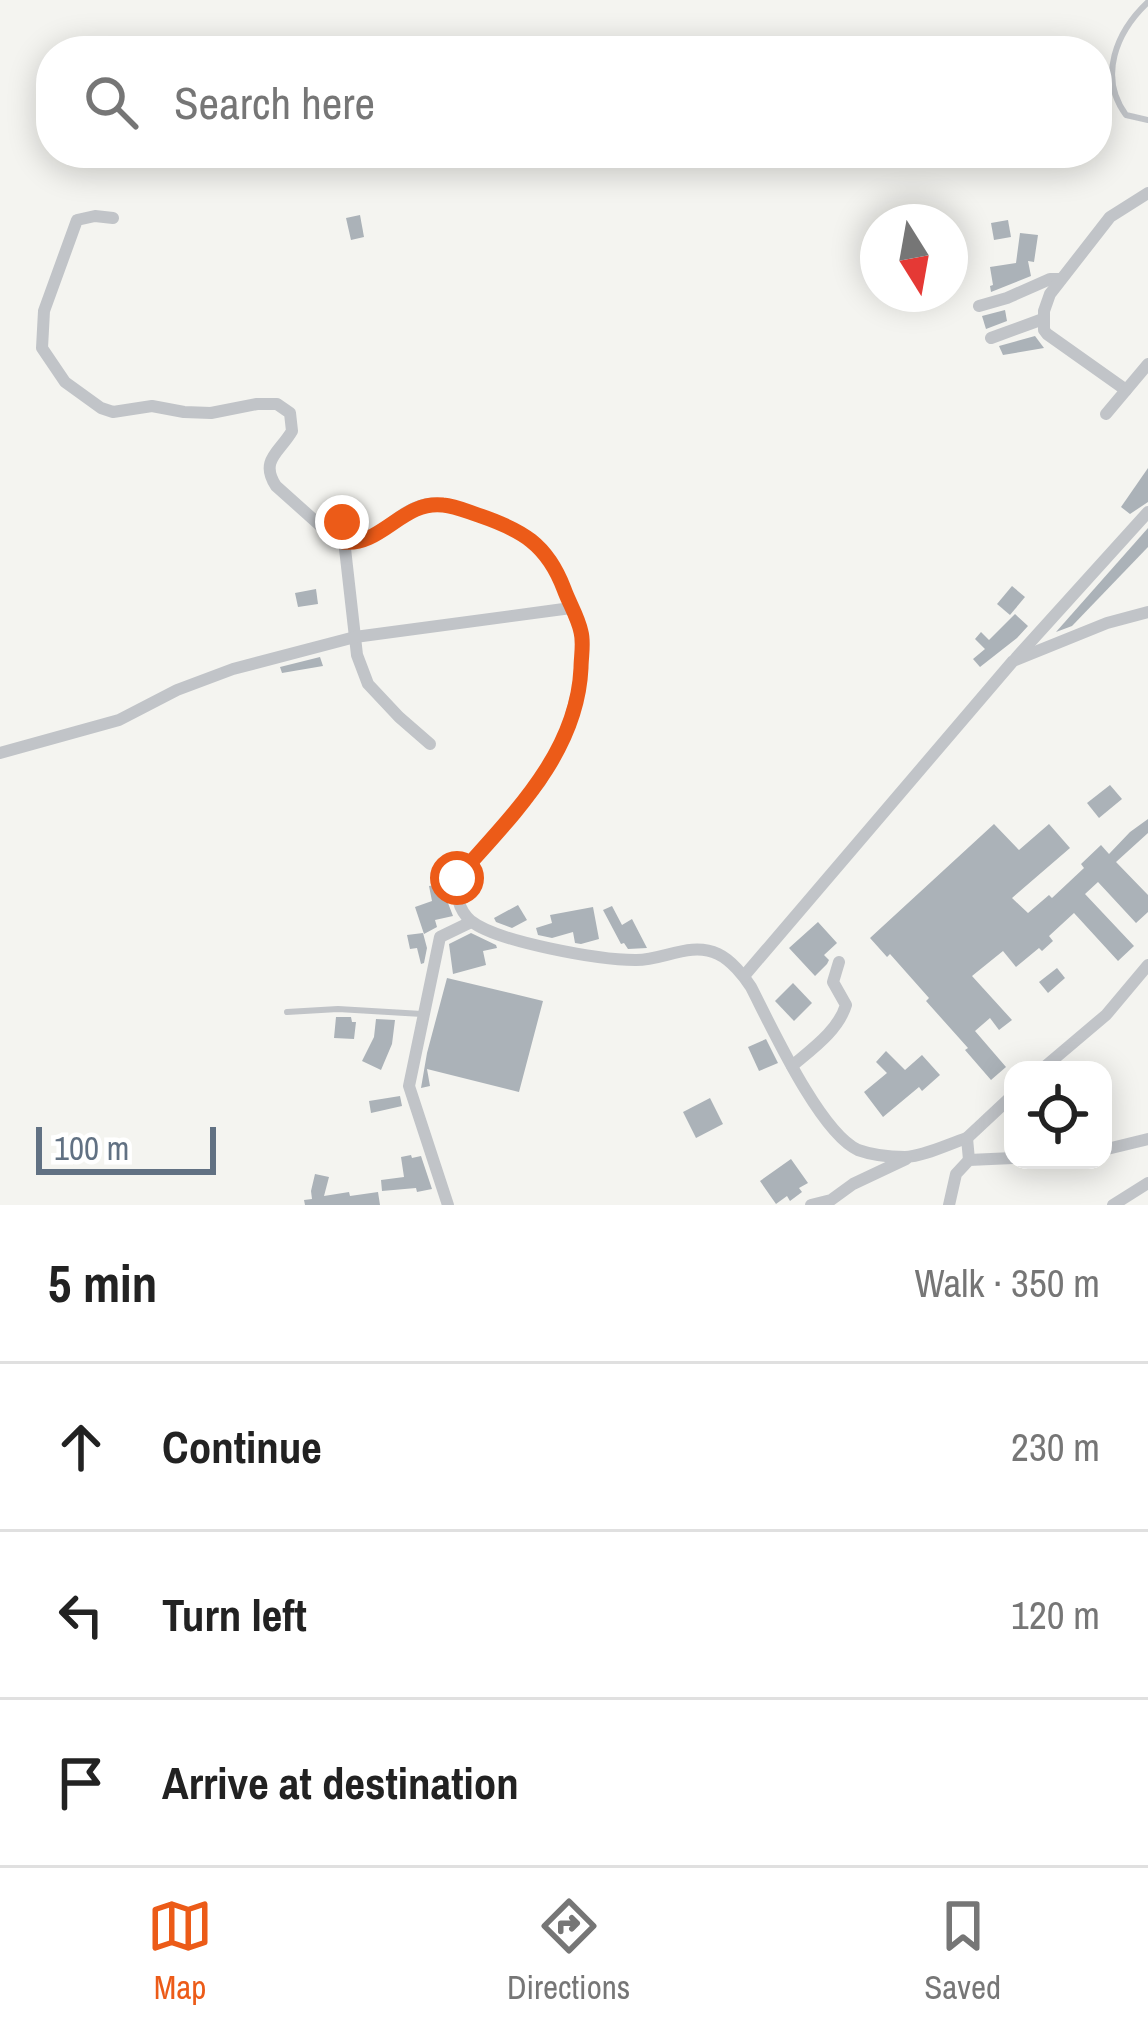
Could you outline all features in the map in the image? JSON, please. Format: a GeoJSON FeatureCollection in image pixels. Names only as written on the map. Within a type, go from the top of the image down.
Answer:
{"type":"FeatureCollection","features":[{"type":"Feature","properties":{"kind":"street"},"geometry":{"type":"LineString","coordinates":[[1126,390],[1052,339],[1044,330],[1043,319],[1046,302],[1110,218],[1148,194]]}},
{"type":"Feature","properties":{"kind":"street"},"geometry":{"type":"LineString","coordinates":[[113,218],[77,220],[44,311],[42,347],[64,382],[113,412],[146,406],[197,413],[268,403],[285,408],[292,430],[270,462],[270,478],[322,530],[343,542],[368,539],[425,505],[449,506],[500,523],[532,540],[553,562],[582,634],[580,682],[567,730],[540,782],[457,878],[455,892],[471,922],[527,944],[607,957],[639,961],[679,950],[720,954],[744,976],[818,1108],[855,1149],[910,1157]]}},
{"type":"Feature","properties":{"kind":"street"},"geometry":{"type":"LineString","coordinates":[[979,306],[1050,279],[1061,280]]}},
{"type":"Feature","properties":{"kind":"street"},"geometry":{"type":"LineString","coordinates":[[991,338],[1043,319]]}},
{"type":"Feature","properties":{"kind":"street"},"geometry":{"type":"LineString","coordinates":[[1106,414],[1148,364]]}},
{"type":"Feature","properties":{"kind":"street"},"geometry":{"type":"LineString","coordinates":[[744,976],[1013,661],[1148,512]]}},
{"type":"Feature","properties":{"kind":"street"},"geometry":{"type":"LineString","coordinates":[[342,522],[357,655],[368,684],[430,745]]}},
{"type":"Feature","properties":{"kind":"street"},"geometry":{"type":"LineString","coordinates":[[0,753],[118,720],[233,668],[355,637],[571,608]]}},
{"type":"Feature","properties":{"kind":"street"},"geometry":{"type":"LineString","coordinates":[[1013,661],[1107,623],[1148,612]]}},
{"type":"Feature","properties":{"kind":"street"},"geometry":{"type":"LineString","coordinates":[[448,1205],[409,1085],[440,937],[471,922]]}},
{"type":"Feature","properties":{"kind":"street"},"geometry":{"type":"LineString","coordinates":[[792,1066],[843,1014],[845,1005],[833,982],[839,962]]}},
{"type":"Feature","properties":{"kind":"street"},"geometry":{"type":"LineString","coordinates":[[1052,1061],[1106,1015],[1148,965]]}},
{"type":"Feature","properties":{"kind":"street"},"geometry":{"type":"LineString","coordinates":[[811,1205],[831,1200],[910,1157],[967,1138],[1004,1103]]}},
{"type":"Feature","properties":{"kind":"street"},"geometry":{"type":"LineString","coordinates":[[967,1138],[969,1160]]}},
{"type":"Feature","properties":{"kind":"street"},"geometry":{"type":"LineString","coordinates":[[1112,1148],[1148,1139]]}},
{"type":"Feature","properties":{"kind":"street"},"geometry":{"type":"LineString","coordinates":[[949,1205],[956,1174],[969,1160],[1004,1158]]}},
{"type":"Feature","properties":{"kind":"street"},"geometry":{"type":"LineString","coordinates":[[1113,1205],[1148,1184]]}},
{"type":"Feature","properties":{"kind":"lane"},"geometry":{"type":"LineString","coordinates":[[1112,60],[1135,14],[1148,2]]}},
{"type":"Feature","properties":{"kind":"lane"},"geometry":{"type":"LineString","coordinates":[[1112,87],[1126,115],[1148,120]]}},
{"type":"Feature","properties":{"kind":"lane"},"geometry":{"type":"LineString","coordinates":[[287,1012],[338,1009],[424,1014]]}},
{"type":"Feature","properties":{"kind":"building"},"geometry":{"type":"Polygon","coordinates":[[[360,215],[364,237],[351,240],[346,218],[360,215]]]}},
{"type":"Feature","properties":{"kind":"building"},"geometry":{"type":"Polygon","coordinates":[[[1008,220],[1011,237],[994,240],[991,223],[1008,220]]]}},
{"type":"Feature","properties":{"kind":"building"},"geometry":{"type":"Polygon","coordinates":[[[1020,233],[1038,235],[1034,262],[1028,261],[1031,276],[991,292],[990,267],[1016,263],[1020,233]]]}},
{"type":"Feature","properties":{"kind":"building"},"geometry":{"type":"Polygon","coordinates":[[[1005,310],[1007,321],[986,329],[982,316],[1005,310]]]}},
{"type":"Feature","properties":{"kind":"building"},"geometry":{"type":"Polygon","coordinates":[[[1035,336],[1044,348],[1003,355],[999,346],[1035,336]]]}},
{"type":"Feature","properties":{"kind":"building"},"geometry":{"type":"Polygon","coordinates":[[[1148,468],[1148,502],[1130,514],[1121,507],[1148,468]]]}},
{"type":"Feature","properties":{"kind":"building"},"geometry":{"type":"Polygon","coordinates":[[[1148,528],[1148,547],[1072,626],[1056,632],[1148,528]]]}},
{"type":"Feature","properties":{"kind":"building"},"geometry":{"type":"Polygon","coordinates":[[[1012,586],[1025,597],[1010,615],[997,604],[1012,586]]]}},
{"type":"Feature","properties":{"kind":"building"},"geometry":{"type":"Polygon","coordinates":[[[316,589],[318,604],[298,607],[295,593],[316,589]]]}},
{"type":"Feature","properties":{"kind":"building"},"geometry":{"type":"Polygon","coordinates":[[[1015,614],[1028,626],[980,667],[973,659],[985,649],[975,639],[981,632],[989,640],[1015,614]]]}},
{"type":"Feature","properties":{"kind":"building"},"geometry":{"type":"Polygon","coordinates":[[[320,657],[323,666],[282,673],[280,667],[320,657]]]}},
{"type":"Feature","properties":{"kind":"building"},"geometry":{"type":"Polygon","coordinates":[[[1110,785],[1122,799],[1099,818],[1087,803],[1110,785]]]}},
{"type":"Feature","properties":{"kind":"building"},"geometry":{"type":"Polygon","coordinates":[[[1148,819],[1148,833],[1116,862],[1148,895],[1148,912],[1136,923],[1098,882],[1085,894],[1134,946],[1118,961],[1074,913],[1049,936],[1053,941],[1042,951],[1039,948],[1016,967],[1003,951],[972,976],[1012,1020],[999,1030],[990,1018],[975,1031],[1004,1065],[991,1080],[926,1001],[929,998],[870,938],[994,824],[1019,850],[1049,824],[1070,848],[1012,898],[1028,913],[1049,895],[1052,898],[1101,845],[1109,854],[1148,819]]]}},
{"type":"Feature","properties":{"kind":"building"},"geometry":{"type":"Polygon","coordinates":[[[446,883],[453,916],[435,920],[437,927],[424,934],[415,907],[432,901],[429,886],[446,883]]]}},
{"type":"Feature","properties":{"kind":"building"},"geometry":{"type":"Polygon","coordinates":[[[518,905],[527,920],[512,928],[496,922],[494,918],[518,905]]]}},
{"type":"Feature","properties":{"kind":"building"},"geometry":{"type":"Polygon","coordinates":[[[612,906],[622,925],[632,919],[647,948],[628,949],[621,944],[603,910],[612,906]]]}},
{"type":"Feature","properties":{"kind":"building"},"geometry":{"type":"Polygon","coordinates":[[[593,907],[599,939],[581,944],[575,943],[573,932],[552,938],[538,935],[536,928],[552,923],[550,915],[593,907]]]}},
{"type":"Feature","properties":{"kind":"building"},"geometry":{"type":"Polygon","coordinates":[[[818,922],[837,943],[824,955],[829,960],[815,976],[789,948],[818,922]]]}},
{"type":"Feature","properties":{"kind":"building"},"geometry":{"type":"Polygon","coordinates":[[[423,933],[427,948],[421,964],[407,935],[423,933]]]}},
{"type":"Feature","properties":{"kind":"building"},"geometry":{"type":"Polygon","coordinates":[[[471,933],[497,948],[483,951],[486,965],[453,974],[449,944],[471,933]]]}},
{"type":"Feature","properties":{"kind":"building"},"geometry":{"type":"Polygon","coordinates":[[[1057,968],[1065,978],[1048,993],[1039,982],[1057,968]]]}},
{"type":"Feature","properties":{"kind":"building"},"geometry":{"type":"Polygon","coordinates":[[[447,978],[543,1001],[519,1092],[427,1069],[430,1086],[421,1088],[447,978]]]}},
{"type":"Feature","properties":{"kind":"building"},"geometry":{"type":"Polygon","coordinates":[[[793,983],[812,1003],[794,1021],[775,1001],[793,983]]]}},
{"type":"Feature","properties":{"kind":"building"},"geometry":{"type":"Polygon","coordinates":[[[336,1017],[351,1017],[356,1022],[354,1039],[334,1038],[336,1017]]]}},
{"type":"Feature","properties":{"kind":"building"},"geometry":{"type":"Polygon","coordinates":[[[376,1019],[395,1020],[381,1070],[362,1061],[374,1037],[376,1019]]]}},
{"type":"Feature","properties":{"kind":"building"},"geometry":{"type":"Polygon","coordinates":[[[766,1039],[778,1063],[759,1071],[748,1047],[766,1039]]]}},
{"type":"Feature","properties":{"kind":"building"},"geometry":{"type":"Polygon","coordinates":[[[886,1051],[905,1070],[922,1055],[940,1075],[883,1117],[864,1092],[887,1073],[876,1062],[886,1051]]]}},
{"type":"Feature","properties":{"kind":"building"},"geometry":{"type":"Polygon","coordinates":[[[400,1096],[402,1106],[371,1113],[369,1101],[400,1096]]]}},
{"type":"Feature","properties":{"kind":"building"},"geometry":{"type":"Polygon","coordinates":[[[710,1098],[723,1124],[696,1138],[683,1112],[710,1098]]]}},
{"type":"Feature","properties":{"kind":"building"},"geometry":{"type":"Polygon","coordinates":[[[421,1156],[432,1189],[382,1191],[381,1180],[404,1177],[401,1157],[421,1156]]]}},
{"type":"Feature","properties":{"kind":"building"},"geometry":{"type":"Polygon","coordinates":[[[791,1159],[808,1183],[790,1201],[787,1196],[776,1204],[760,1181],[791,1159]]]}},
{"type":"Feature","properties":{"kind":"building"},"geometry":{"type":"Polygon","coordinates":[[[315,1174],[329,1177],[324,1196],[378,1192],[380,1205],[305,1205],[304,1200],[312,1199],[315,1174]]]}},
{"type":"Feature","properties":{"kind":"route"},"geometry":{"type":"LineString","coordinates":[[342,522],[343,542],[358,543],[415,508],[434,504],[518,530],[553,562],[582,634],[580,682],[567,730],[540,782],[457,878]]}}]}
